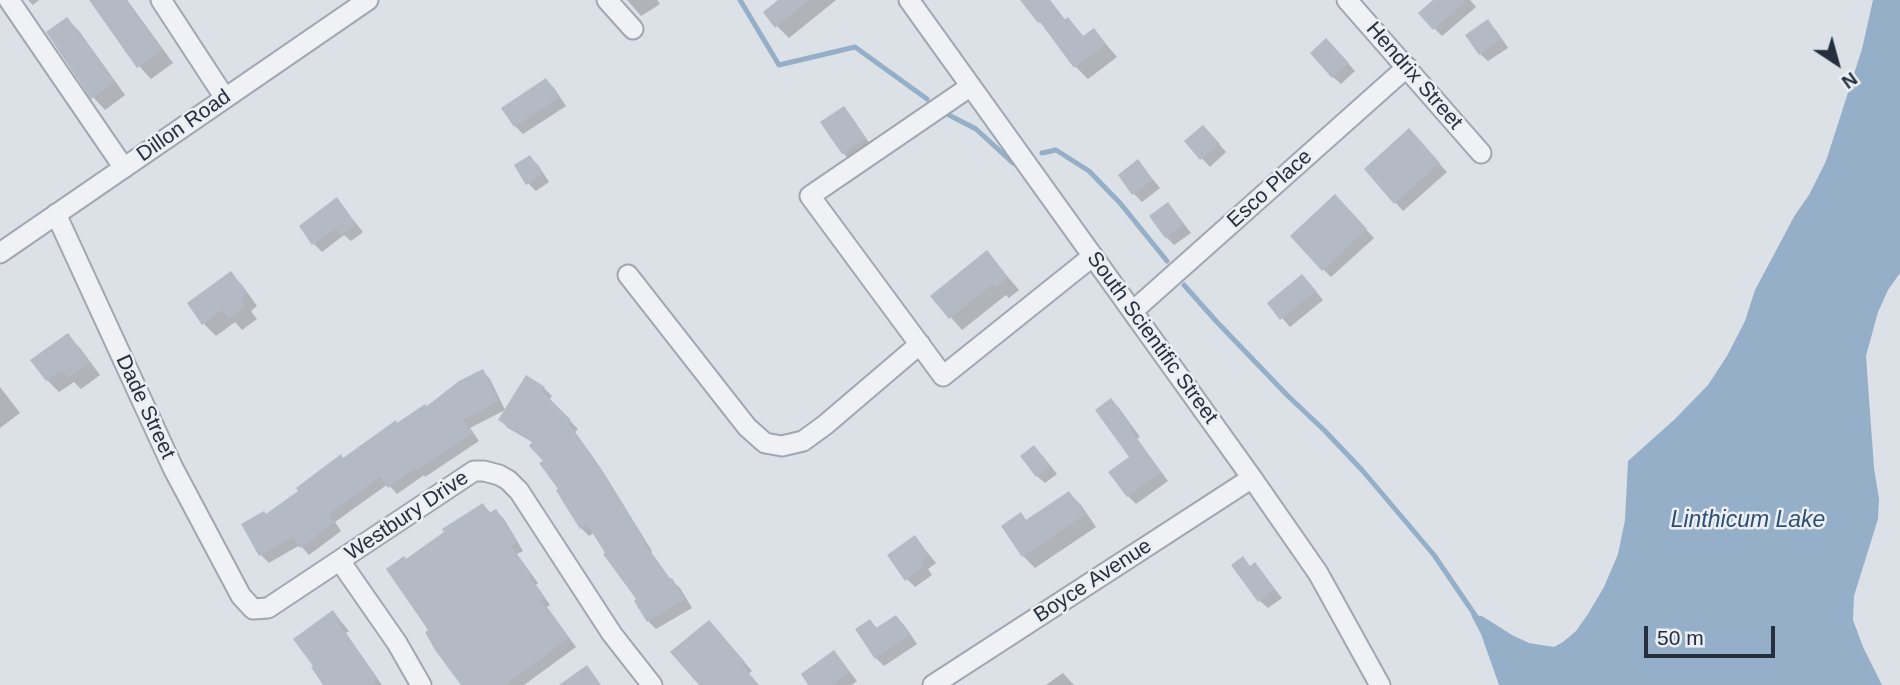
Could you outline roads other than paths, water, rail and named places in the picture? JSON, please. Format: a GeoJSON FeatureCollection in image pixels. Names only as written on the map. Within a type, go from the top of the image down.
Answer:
{"type":"FeatureCollection","features":[{"type":"Feature","properties":{"kind":"street"},"geometry":{"type":"LineString","coordinates":[[9,0],[124,168]]}},
{"type":"Feature","properties":{"kind":"street"},"geometry":{"type":"LineString","coordinates":[[161,0],[225,98]]}},
{"type":"Feature","properties":{"kind":"street"},"geometry":{"type":"LineString","coordinates":[[607,0],[633,29]]}},
{"type":"Feature","properties":{"kind":"street","name":"South Scientific Street"},"geometry":{"type":"LineString","coordinates":[[909,0],[1318,573],[1380,685]]}},
{"type":"Feature","properties":{"kind":"street","name":"Hendrix Street"},"geometry":{"type":"LineString","coordinates":[[1347,0],[1481,153]]}},
{"type":"Feature","properties":{"kind":"street","name":"Dillon Road"},"geometry":{"type":"LineString","coordinates":[[0,253],[361,2]]}},
{"type":"Feature","properties":{"kind":"street","name":"Esco Place"},"geometry":{"type":"LineString","coordinates":[[1133,311],[1407,67]]}},
{"type":"Feature","properties":{"kind":"street"},"geometry":{"type":"LineString","coordinates":[[971,86],[810,195],[943,376],[1093,256]]}},
{"type":"Feature","properties":{"kind":"street","name":"Dade Street"},"geometry":{"type":"LineString","coordinates":[[56,214],[173,468],[241,596]]}},
{"type":"Feature","properties":{"kind":"street"},"geometry":{"type":"LineString","coordinates":[[628,275],[747,427],[765,443],[782,446],[803,441],[920,344]]}},
{"type":"Feature","properties":{"kind":"street","name":"Westbury Drive"},"geometry":{"type":"LineString","coordinates":[[241,596],[253,609],[268,608],[474,471],[484,471],[508,480],[519,491],[612,634],[652,685]]}},
{"type":"Feature","properties":{"kind":"street","name":"Boyce Avenue"},"geometry":{"type":"LineString","coordinates":[[933,685],[1252,478]]}},
{"type":"Feature","properties":{"kind":"street"},"geometry":{"type":"LineString","coordinates":[[341,561],[397,643],[421,685]]}},
{"type":"Feature","properties":{"kind":"water","name":"Linthicum Lake"},"geometry":{"type":"Polygon","coordinates":[[[1873,0],[1900,0],[1900,273],[1878,312],[1866,356],[1874,468],[1879,499],[1878,519],[1854,596],[1853,620],[1882,685],[1499,685],[1481,634],[1471,615],[1482,616],[1529,643],[1554,647],[1576,631],[1588,614],[1604,587],[1618,554],[1625,520],[1628,461],[1708,385],[1727,356],[1745,321],[1755,290],[1826,161],[1862,49],[1873,0]]]}},
{"type":"Feature","properties":{"kind":"waterway"},"geometry":{"type":"LineString","coordinates":[[740,0],[779,65],[855,47],[927,99]]}},
{"type":"Feature","properties":{"kind":"waterway"},"geometry":{"type":"LineString","coordinates":[[945,113],[976,129],[1013,163]]}},
{"type":"Feature","properties":{"kind":"waterway"},"geometry":{"type":"LineString","coordinates":[[1042,153],[1056,150],[1089,171],[1120,203],[1167,261]]}},
{"type":"Feature","properties":{"kind":"waterway"},"geometry":{"type":"LineString","coordinates":[[1184,285],[1362,470],[1434,555],[1477,618]]}}]}
